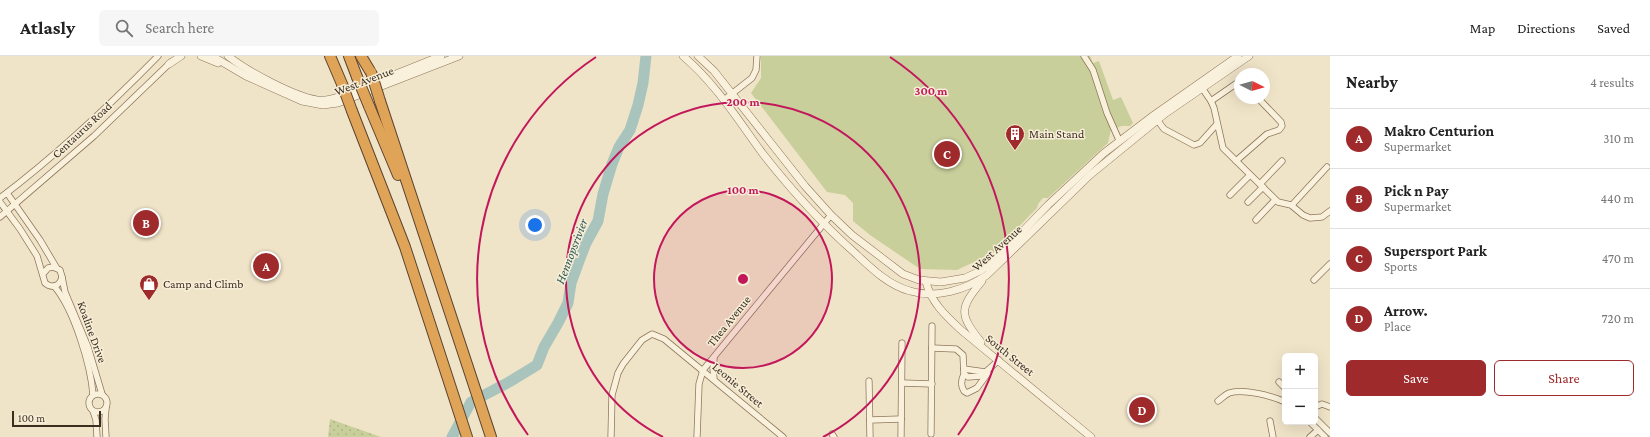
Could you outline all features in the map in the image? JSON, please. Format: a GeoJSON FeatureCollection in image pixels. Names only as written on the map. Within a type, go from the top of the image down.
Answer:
{"type":"FeatureCollection","features":[{"type":"Feature","properties":{"kind":"highway"},"geometry":{"type":"LineString","coordinates":[[330,56],[405,247],[467,437]]}},
{"type":"Feature","properties":{"kind":"highway"},"geometry":{"type":"LineString","coordinates":[[349,56],[425,238]]}},
{"type":"Feature","properties":{"kind":"highway"},"geometry":{"type":"LineString","coordinates":[[361,56],[370,72]]}},
{"type":"Feature","properties":{"kind":"highway"},"geometry":{"type":"LineString","coordinates":[[367,56],[370,72],[492,437]]}},
{"type":"Feature","properties":{"kind":"street","name":"Centaurus Road"},"geometry":{"type":"LineString","coordinates":[[0,198],[62,149],[128,87],[158,56]]}},
{"type":"Feature","properties":{"kind":"street","name":"Centaurus Road"},"geometry":{"type":"LineString","coordinates":[[0,217],[94,136],[176,56]]}},
{"type":"Feature","properties":{"kind":"street"},"geometry":{"type":"LineString","coordinates":[[169,64],[181,56]]}},
{"type":"Feature","properties":{"kind":"street"},"geometry":{"type":"LineString","coordinates":[[201,56],[229,66]]}},
{"type":"Feature","properties":{"kind":"street","name":"West Avenue"},"geometry":{"type":"LineString","coordinates":[[212,56],[246,76],[283,94],[308,103],[323,105],[338,103],[459,56]]}},
{"type":"Feature","properties":{"kind":"street","name":"West Avenue"},"geometry":{"type":"LineString","coordinates":[[228,56],[248,70],[272,82],[304,96],[321,100],[328,100],[341,96],[441,56]]}},
{"type":"Feature","properties":{"kind":"street","name":"West Avenue"},"geometry":{"type":"LineString","coordinates":[[683,56],[704,75],[786,182],[824,225],[888,280],[911,292],[942,293],[960,289],[973,284],[987,275],[1090,175],[1155,118]]}},
{"type":"Feature","properties":{"kind":"street","name":"West Avenue"},"geometry":{"type":"LineString","coordinates":[[698,56],[714,71],[805,186],[831,216],[896,270],[908,277],[926,282],[948,282],[959,280],[974,274],[992,263],[1073,181],[1119,140],[1249,56]]}},
{"type":"Feature","properties":{"kind":"street"},"geometry":{"type":"LineString","coordinates":[[724,100],[752,78],[755,74],[757,56]]}},
{"type":"Feature","properties":{"kind":"street"},"geometry":{"type":"LineString","coordinates":[[1084,56],[1093,70],[1107,112],[1119,140]]}},
{"type":"Feature","properties":{"kind":"street","name":"West Avenue"},"geometry":{"type":"LineString","coordinates":[[1201,86],[1238,56]]}},
{"type":"Feature","properties":{"kind":"street"},"geometry":{"type":"LineString","coordinates":[[1212,101],[1234,85]]}},
{"type":"Feature","properties":{"kind":"street"},"geometry":{"type":"LineString","coordinates":[[1201,86],[1212,101],[1221,144],[1226,152],[1275,200],[1280,204],[1292,205],[1303,215],[1310,218],[1322,217],[1330,211]]}},
{"type":"Feature","properties":{"kind":"street"},"geometry":{"type":"LineString","coordinates":[[1236,161],[1267,134],[1279,130],[1282,126],[1281,122],[1264,104]]}},
{"type":"Feature","properties":{"kind":"street"},"geometry":{"type":"LineString","coordinates":[[1155,118],[1164,129],[1194,145],[1200,143],[1217,124]]}},
{"type":"Feature","properties":{"kind":"street"},"geometry":{"type":"LineString","coordinates":[[1248,202],[1282,161]]}},
{"type":"Feature","properties":{"kind":"street"},"geometry":{"type":"LineString","coordinates":[[1292,205],[1327,167]]}},
{"type":"Feature","properties":{"kind":"street"},"geometry":{"type":"LineString","coordinates":[[1230,195],[1250,175]]}},
{"type":"Feature","properties":{"kind":"street"},"geometry":{"type":"LineString","coordinates":[[0,202],[20,228],[37,256],[45,283],[54,286],[60,283],[62,277],[60,270],[56,267],[40,240],[7,193]]}},
{"type":"Feature","properties":{"kind":"street"},"geometry":{"type":"LineString","coordinates":[[1256,220],[1275,200]]}},
{"type":"Feature","properties":{"kind":"street","name":"Thea Avenue"},"geometry":{"type":"LineString","coordinates":[[697,437],[698,384],[703,370],[831,216]]}},
{"type":"Feature","properties":{"kind":"street"},"geometry":{"type":"LineString","coordinates":[[1314,280],[1330,264]]}},
{"type":"Feature","properties":{"kind":"street"},"geometry":{"type":"LineString","coordinates":[[43,274],[48,268],[56,267]]}},
{"type":"Feature","properties":{"kind":"street"},"geometry":{"type":"LineString","coordinates":[[987,275],[970,295],[967,301],[965,313],[968,325],[990,354]]}},
{"type":"Feature","properties":{"kind":"street","name":"Koaline Drive"},"geometry":{"type":"LineString","coordinates":[[62,277],[65,292],[88,347],[102,394]]}},
{"type":"Feature","properties":{"kind":"street","name":"South Street"},"geometry":{"type":"LineString","coordinates":[[926,282],[929,293],[946,315],[990,354],[1091,437]]}},
{"type":"Feature","properties":{"kind":"street","name":"Koaline Drive"},"geometry":{"type":"LineString","coordinates":[[54,286],[71,316],[92,383],[93,395]]}},
{"type":"Feature","properties":{"kind":"street"},"geometry":{"type":"LineString","coordinates":[[931,434],[932,326]]}},
{"type":"Feature","properties":{"kind":"street","name":"Leonie Street"},"geometry":{"type":"LineString","coordinates":[[611,437],[612,395],[618,373],[623,364],[642,340],[649,335],[660,336],[783,437]]}},
{"type":"Feature","properties":{"kind":"street"},"geometry":{"type":"LineString","coordinates":[[900,437],[902,343]]}},
{"type":"Feature","properties":{"kind":"street"},"geometry":{"type":"LineString","coordinates":[[932,348],[955,348],[963,355],[964,371],[961,380],[964,391],[970,392],[977,388],[987,371],[998,360]]}},
{"type":"Feature","properties":{"kind":"street"},"geometry":{"type":"LineString","coordinates":[[714,379],[713,368],[715,356]]}},
{"type":"Feature","properties":{"kind":"street"},"geometry":{"type":"LineString","coordinates":[[964,371],[987,371]]}},
{"type":"Feature","properties":{"kind":"street"},"geometry":{"type":"LineString","coordinates":[[869,381],[870,437]]}},
{"type":"Feature","properties":{"kind":"street"},"geometry":{"type":"LineString","coordinates":[[1279,382],[1282,385]]}},
{"type":"Feature","properties":{"kind":"street"},"geometry":{"type":"LineString","coordinates":[[902,383],[932,384]]}},
{"type":"Feature","properties":{"kind":"street"},"geometry":{"type":"LineString","coordinates":[[1218,400],[1225,395],[1237,392],[1264,395],[1282,401]]}},
{"type":"Feature","properties":{"kind":"street"},"geometry":{"type":"LineString","coordinates":[[97,437],[96,420],[89,403],[93,395],[102,394],[108,401],[105,419],[106,437]]}},
{"type":"Feature","properties":{"kind":"street"},"geometry":{"type":"LineString","coordinates":[[1318,406],[1322,404],[1330,406]]}},
{"type":"Feature","properties":{"kind":"street"},"geometry":{"type":"LineString","coordinates":[[92,411],[102,412],[106,408]]}},
{"type":"Feature","properties":{"kind":"street"},"geometry":{"type":"LineString","coordinates":[[870,420],[901,419]]}},
{"type":"Feature","properties":{"kind":"street"},"geometry":{"type":"LineString","coordinates":[[1270,421],[1274,437]]}},
{"type":"Feature","properties":{"kind":"street"},"geometry":{"type":"LineString","coordinates":[[1318,421],[1330,433]]}},
{"type":"Feature","properties":{"kind":"street"},"geometry":{"type":"LineString","coordinates":[[1313,425],[1325,437]]}},
{"type":"Feature","properties":{"kind":"street"},"geometry":{"type":"LineString","coordinates":[[1310,437],[1318,430]]}},
{"type":"Feature","properties":{"kind":"green space"},"geometry":{"type":"Polygon","coordinates":[[[761,56],[1090,56],[1093,63],[1099,61],[1113,100],[1121,97],[1133,123],[1130,126],[1122,126],[1111,130],[1108,143],[1048,198],[1043,198],[1038,204],[1037,208],[993,253],[957,270],[920,269],[870,235],[853,221],[853,203],[845,195],[827,192],[751,93],[761,78],[761,56]]]}},
{"type":"Feature","properties":{"kind":"green space"},"geometry":{"type":"Polygon","coordinates":[[[330,419],[381,437],[328,437],[330,419]]]}},
{"type":"Feature","properties":{"kind":"waterway","name":"Hennopsrivier"},"geometry":{"type":"LineString","coordinates":[[452,437],[471,402],[537,365],[544,347],[568,303],[571,283],[579,261],[586,243],[598,221],[603,194],[612,164],[619,147],[630,130],[638,105],[643,83],[646,56]]}},
{"type":"Feature","properties":{"kind":"place","name":"Main Stand"},"geometry":{"type":"Point","coordinates":[1015,151]}},
{"type":"Feature","properties":{"kind":"place","name":"Supersport Park"},"geometry":{"type":"Point","coordinates":[947,154]}},
{"type":"Feature","properties":{"kind":"place","name":"Pick n Pay"},"geometry":{"type":"Point","coordinates":[146,223]}},
{"type":"Feature","properties":{"kind":"place","name":"Makro Centurion"},"geometry":{"type":"Point","coordinates":[266,266]}},
{"type":"Feature","properties":{"kind":"place","name":"Camp and Climb"},"geometry":{"type":"Point","coordinates":[149,301]}},
{"type":"Feature","properties":{"kind":"place","name":"Arrow."},"geometry":{"type":"Point","coordinates":[1142,410]}}]}
